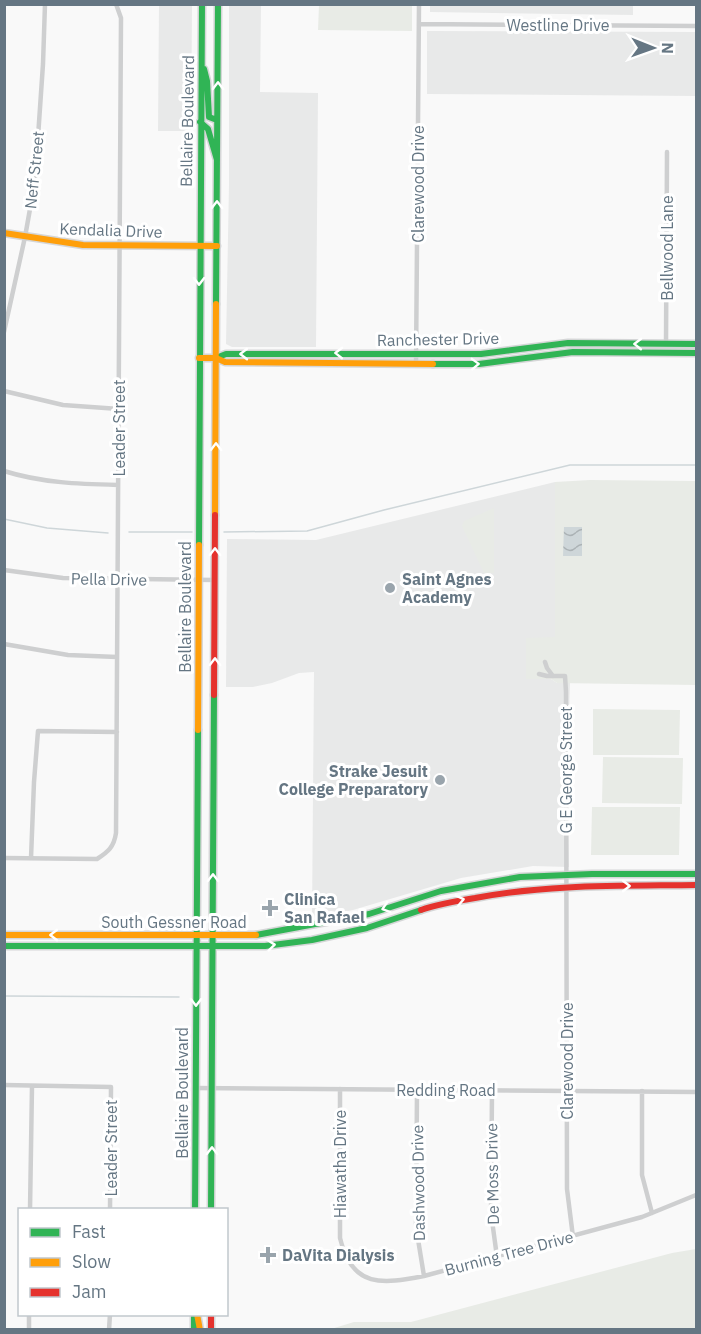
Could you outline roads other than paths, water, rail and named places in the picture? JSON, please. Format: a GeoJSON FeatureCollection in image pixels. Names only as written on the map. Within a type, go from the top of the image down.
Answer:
{"type":"FeatureCollection","features":[{"type":"Feature","properties":{"kind":"main road","name":"Bellaire Boulevard"},"geometry":{"type":"LineString","coordinates":[[195,1208],[202,4]]}},
{"type":"Feature","properties":{"kind":"main road","name":"Bellaire Boulevard"},"geometry":{"type":"LineString","coordinates":[[211,1208],[218,4]]}},
{"type":"Feature","properties":{"kind":"main road"},"geometry":{"type":"LineString","coordinates":[[201,54],[207,81],[209,117],[218,120]]}},
{"type":"Feature","properties":{"kind":"main road"},"geometry":{"type":"LineString","coordinates":[[200,122],[205,123],[210,129],[212,153],[217,160]]}},
{"type":"Feature","properties":{"kind":"main road","name":"Kendalia Drive"},"geometry":{"type":"LineString","coordinates":[[4,233],[70,244],[217,246]]}},
{"type":"Feature","properties":{"kind":"main road"},"geometry":{"type":"LineString","coordinates":[[591,343],[591,352]]}},
{"type":"Feature","properties":{"kind":"main road","name":"Ranchester Drive"},"geometry":{"type":"LineString","coordinates":[[199,358],[216,358],[226,354],[494,354],[552,344],[696,344]]}},
{"type":"Feature","properties":{"kind":"main road"},"geometry":{"type":"LineString","coordinates":[[688,344],[688,353]]}},
{"type":"Feature","properties":{"kind":"main road","name":"Ranchester Drive"},"geometry":{"type":"LineString","coordinates":[[216,358],[225,362],[416,364],[496,363],[547,354],[591,352],[696,353]]}},
{"type":"Feature","properties":{"kind":"main road"},"geometry":{"type":"LineString","coordinates":[[315,353],[315,364]]}},
{"type":"Feature","properties":{"kind":"main road"},"geometry":{"type":"LineString","coordinates":[[272,354],[272,363]]}},
{"type":"Feature","properties":{"kind":"main road"},"geometry":{"type":"LineString","coordinates":[[494,354],[496,363]]}},
{"type":"Feature","properties":{"kind":"main road"},"geometry":{"type":"LineString","coordinates":[[198,680],[214,680]]}},
{"type":"Feature","properties":{"kind":"main road"},"geometry":{"type":"LineString","coordinates":[[198,786],[214,786]]}},
{"type":"Feature","properties":{"kind":"main road"},"geometry":{"type":"LineString","coordinates":[[652,885],[653,873]]}},
{"type":"Feature","properties":{"kind":"main road","name":"South Gessner Road"},"geometry":{"type":"LineString","coordinates":[[4,935],[213,937],[263,935],[369,914],[441,891],[520,877],[567,874],[696,874]]}},
{"type":"Feature","properties":{"kind":"main road","name":"South Gessner Road"},"geometry":{"type":"LineString","coordinates":[[4,946],[265,946],[312,940],[367,928],[435,905],[481,895],[568,886],[696,885]]}},
{"type":"Feature","properties":{"kind":"main road"},"geometry":{"type":"LineString","coordinates":[[310,927],[312,940]]}},
{"type":"Feature","properties":{"kind":"main road"},"geometry":{"type":"LineString","coordinates":[[84,935],[85,947]]}},
{"type":"Feature","properties":{"kind":"street","name":"Neff Street"},"geometry":{"type":"LineString","coordinates":[[4,332],[35,181],[45,4]]}},
{"type":"Feature","properties":{"kind":"street","name":"Leader Street"},"geometry":{"type":"LineString","coordinates":[[32,858],[97,859],[109,851],[114,844],[116,832],[121,18],[116,4]]}},
{"type":"Feature","properties":{"kind":"street","name":"Clarewood Drive"},"geometry":{"type":"LineString","coordinates":[[416,364],[419,4]]}},
{"type":"Feature","properties":{"kind":"street","name":"Westline Drive"},"geometry":{"type":"LineString","coordinates":[[419,24],[696,26]]}},
{"type":"Feature","properties":{"kind":"street","name":"Bellwood Lane"},"geometry":{"type":"LineString","coordinates":[[666,344],[667,152]]}},
{"type":"Feature","properties":{"kind":"street"},"geometry":{"type":"LineString","coordinates":[[4,391],[63,405],[119,409]]}},
{"type":"Feature","properties":{"kind":"street"},"geometry":{"type":"LineString","coordinates":[[4,471],[24,477],[67,483],[118,485]]}},
{"type":"Feature","properties":{"kind":"street","name":"Pella Drive"},"geometry":{"type":"LineString","coordinates":[[4,570],[63,578],[215,580]]}},
{"type":"Feature","properties":{"kind":"street"},"geometry":{"type":"LineString","coordinates":[[4,644],[68,655],[117,657]]}},
{"type":"Feature","properties":{"kind":"street","name":"G E George Street"},"geometry":{"type":"LineString","coordinates":[[545,662],[554,676],[565,676],[567,874]]}},
{"type":"Feature","properties":{"kind":"street"},"geometry":{"type":"LineString","coordinates":[[539,674],[554,676]]}},
{"type":"Feature","properties":{"kind":"street"},"geometry":{"type":"LineString","coordinates":[[4,858],[32,858],[38,731],[117,732]]}},
{"type":"Feature","properties":{"kind":"street","name":"Clarewood Drive"},"geometry":{"type":"LineString","coordinates":[[567,874],[567,1189],[573,1237]]}},
{"type":"Feature","properties":{"kind":"street"},"geometry":{"type":"LineString","coordinates":[[4,1085],[32,1086],[30,1208]]}},
{"type":"Feature","properties":{"kind":"street","name":"Leader Street"},"geometry":{"type":"LineString","coordinates":[[32,1086],[111,1087],[110,1208]]}},
{"type":"Feature","properties":{"kind":"street","name":"Redding Road"},"geometry":{"type":"LineString","coordinates":[[195,1088],[696,1092]]}},
{"type":"Feature","properties":{"kind":"street","name":"Hiawatha Drive"},"geometry":{"type":"LineString","coordinates":[[340,1089],[340,1238]]}},
{"type":"Feature","properties":{"kind":"street","name":"Dashwood Drive"},"geometry":{"type":"LineString","coordinates":[[417,1090],[416,1227],[424,1276]]}},
{"type":"Feature","properties":{"kind":"street","name":"De Moss Drive"},"geometry":{"type":"LineString","coordinates":[[492,1090],[491,1213],[497,1257]]}},
{"type":"Feature","properties":{"kind":"street"},"geometry":{"type":"LineString","coordinates":[[642,1092],[642,1175],[652,1213]]}},
{"type":"Feature","properties":{"kind":"street","name":"Burning Tree Drive"},"geometry":{"type":"LineString","coordinates":[[340,1238],[346,1256],[360,1274],[369,1279],[391,1282],[424,1276],[573,1237],[652,1213],[696,1195]]}},
{"type":"Feature","properties":{"kind":"water"},"geometry":{"type":"Polygon","coordinates":[[[564,527],[582,527],[582,556],[563,556],[564,527]]]}},
{"type":"Feature","properties":{"kind":"waterway"},"geometry":{"type":"LineString","coordinates":[[224,532],[307,531],[570,465],[696,465]]}},
{"type":"Feature","properties":{"kind":"waterway"},"geometry":{"type":"LineString","coordinates":[[4,519],[47,528],[108,533]]}},
{"type":"Feature","properties":{"kind":"waterway"},"geometry":{"type":"LineString","coordinates":[[129,532],[192,532]]}},
{"type":"Feature","properties":{"kind":"waterway"},"geometry":{"type":"LineString","coordinates":[[4,996],[179,997]]}},
{"type":"Feature","properties":{"kind":"place","name":"Saint Agnes Academy"},"geometry":{"type":"Point","coordinates":[390,588]}},
{"type":"Feature","properties":{"kind":"place","name":"Strake Jesuit College Preparatory"},"geometry":{"type":"Point","coordinates":[440,780]}},
{"type":"Feature","properties":{"kind":"place","name":"Clinica San Rafael"},"geometry":{"type":"Point","coordinates":[270,908]}},
{"type":"Feature","properties":{"kind":"place","name":"DaVita Dialysis"},"geometry":{"type":"Point","coordinates":[268,1255]}}]}
